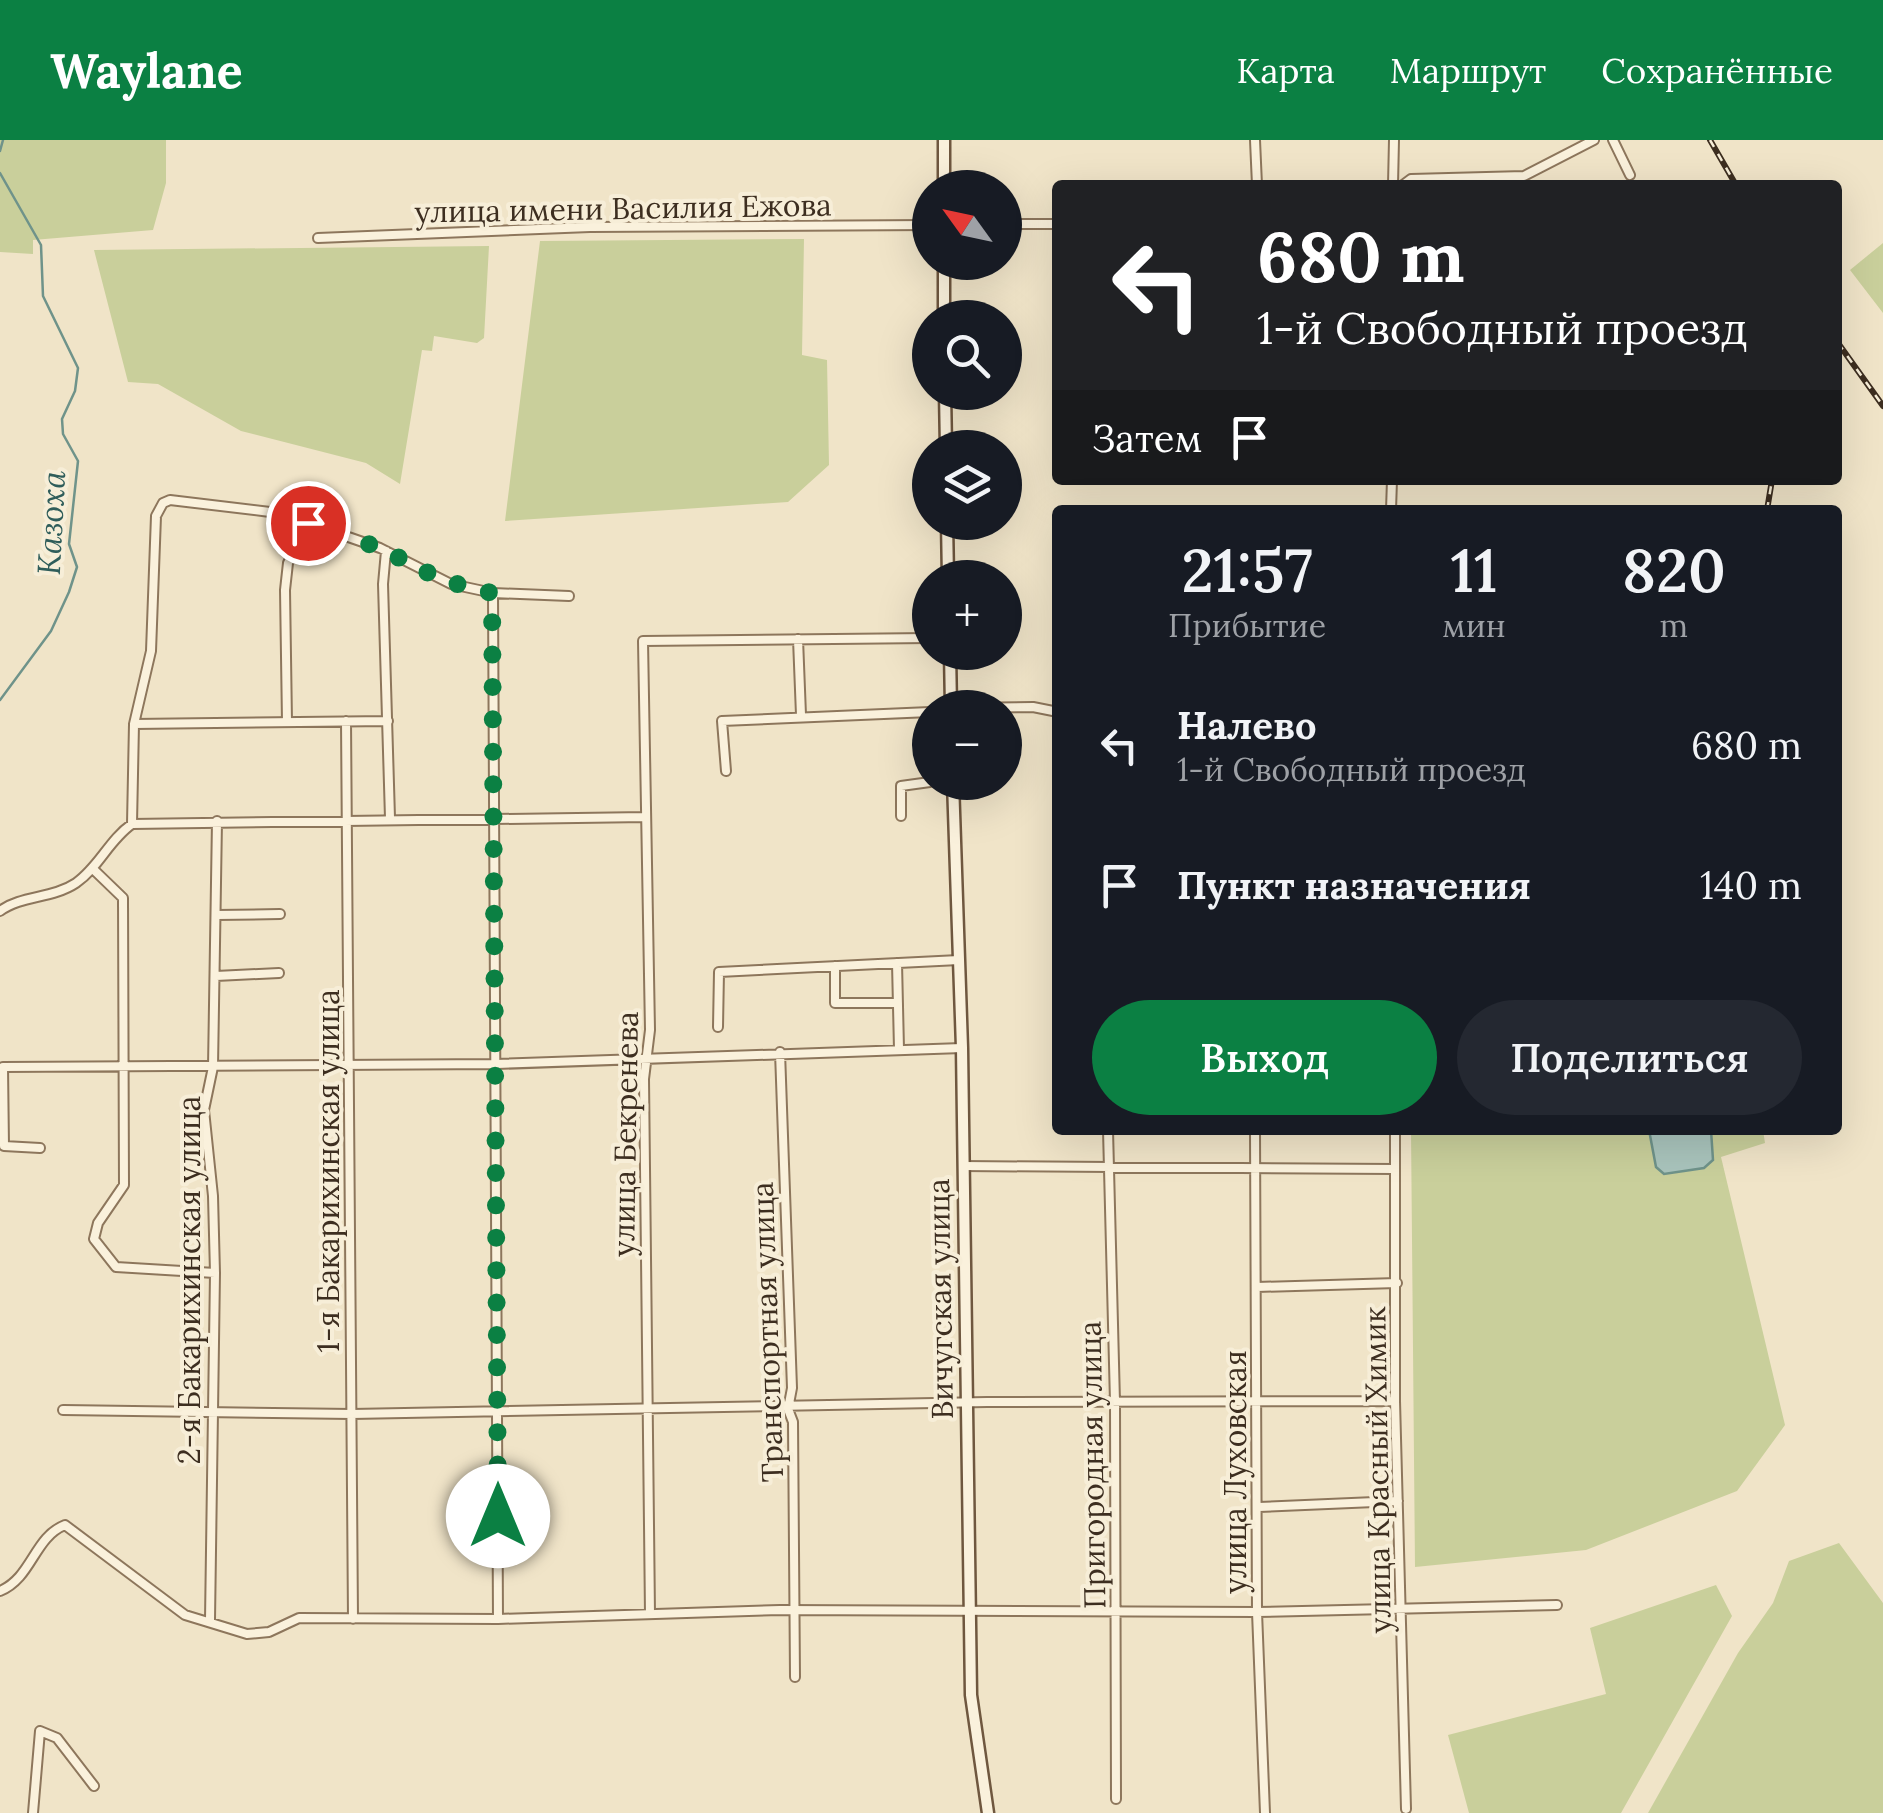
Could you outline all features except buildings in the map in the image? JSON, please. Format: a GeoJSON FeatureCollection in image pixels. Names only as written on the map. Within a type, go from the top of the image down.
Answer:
{"type":"FeatureCollection","features":[{"type":"Feature","properties":{"kind":"main road"},"geometry":{"type":"LineString","coordinates":[[944,140],[944,170]]}},
{"type":"Feature","properties":{"kind":"main road","name":"Вичугская улица"},"geometry":{"type":"LineString","coordinates":[[951,800],[962,1048],[974,1735],[988,1813]]}},
{"type":"Feature","properties":{"kind":"street"},"geometry":{"type":"LineString","coordinates":[[1254,140],[1256,180]]}},
{"type":"Feature","properties":{"kind":"street"},"geometry":{"type":"LineString","coordinates":[[1393,180],[1394,140]]}},
{"type":"Feature","properties":{"kind":"street"},"geometry":{"type":"LineString","coordinates":[[1410,180],[1532,174],[1594,140]]}},
{"type":"Feature","properties":{"kind":"street"},"geometry":{"type":"LineString","coordinates":[[1613,140],[1630,175]]}},
{"type":"Feature","properties":{"kind":"street"},"geometry":{"type":"LineString","coordinates":[[1022,224],[1052,224]]}},
{"type":"Feature","properties":{"kind":"street","name":"улица имени Василия Ежова"},"geometry":{"type":"LineString","coordinates":[[318,238],[590,227],[912,225]]}},
{"type":"Feature","properties":{"kind":"street"},"geometry":{"type":"LineString","coordinates":[[0,911],[10,903],[55,894],[93,869],[132,824],[134,724],[151,651],[156,516],[163,503],[170,500],[270,512],[386,551],[442,580],[492,593],[569,596]]}},
{"type":"Feature","properties":{"kind":"street"},"geometry":{"type":"LineString","coordinates":[[287,722],[285,590],[288,563],[308,523]]}},
{"type":"Feature","properties":{"kind":"street"},"geometry":{"type":"LineString","coordinates":[[386,551],[383,584],[390,818]]}},
{"type":"Feature","properties":{"kind":"street"},"geometry":{"type":"LineString","coordinates":[[492,593],[498,1619]]}},
{"type":"Feature","properties":{"kind":"street"},"geometry":{"type":"LineString","coordinates":[[801,715],[798,640],[912,638]]}},
{"type":"Feature","properties":{"kind":"street","name":"улица Бекренева"},"geometry":{"type":"LineString","coordinates":[[650,1614],[646,1058],[650,1030],[643,641],[798,640]]}},
{"type":"Feature","properties":{"kind":"street"},"geometry":{"type":"LineString","coordinates":[[1022,708],[1052,711]]}},
{"type":"Feature","properties":{"kind":"street"},"geometry":{"type":"LineString","coordinates":[[726,771],[722,721],[912,712]]}},
{"type":"Feature","properties":{"kind":"street","name":"1-я Бакарихинская улица"},"geometry":{"type":"LineString","coordinates":[[346,721],[354,1620]]}},
{"type":"Feature","properties":{"kind":"street"},"geometry":{"type":"LineString","coordinates":[[134,724],[388,721]]}},
{"type":"Feature","properties":{"kind":"street"},"geometry":{"type":"LineString","coordinates":[[901,816],[901,786],[912,784]]}},
{"type":"Feature","properties":{"kind":"street"},"geometry":{"type":"LineString","coordinates":[[132,824],[646,818]]}},
{"type":"Feature","properties":{"kind":"street","name":"2-я Бакарихинская улица"},"geometry":{"type":"LineString","coordinates":[[210,1620],[215,1273],[214,1196],[204,1110],[213,1067],[217,821]]}},
{"type":"Feature","properties":{"kind":"street"},"geometry":{"type":"LineString","coordinates":[[93,869],[123,898],[124,1185],[94,1230],[97,1246],[116,1267],[215,1273]]}},
{"type":"Feature","properties":{"kind":"street"},"geometry":{"type":"LineString","coordinates":[[216,915],[280,914]]}},
{"type":"Feature","properties":{"kind":"street"},"geometry":{"type":"LineString","coordinates":[[718,1027],[719,972],[959,960]]}},
{"type":"Feature","properties":{"kind":"street"},"geometry":{"type":"LineString","coordinates":[[898,963],[899,1050]]}},
{"type":"Feature","properties":{"kind":"street"},"geometry":{"type":"LineString","coordinates":[[835,966],[835,1002],[898,1003]]}},
{"type":"Feature","properties":{"kind":"street"},"geometry":{"type":"LineString","coordinates":[[216,976],[279,973]]}},
{"type":"Feature","properties":{"kind":"street"},"geometry":{"type":"LineString","coordinates":[[40,1148],[4,1146],[2,1066],[351,1067],[962,1048]]}},
{"type":"Feature","properties":{"kind":"street","name":"Транспортная улица"},"geometry":{"type":"LineString","coordinates":[[780,1052],[792,1388],[788,1408],[793,1422],[795,1677]]}},
{"type":"Feature","properties":{"kind":"street","name":"Пригородная улица"},"geometry":{"type":"LineString","coordinates":[[1108,1135],[1115,1402],[1116,1800]]}},
{"type":"Feature","properties":{"kind":"street","name":"улица Луховская"},"geometry":{"type":"LineString","coordinates":[[1255,1135],[1257,1612],[1265,1813]]}},
{"type":"Feature","properties":{"kind":"street","name":"улица Красный Химик"},"geometry":{"type":"LineString","coordinates":[[1395,1135],[1395,1402],[1406,1809]]}},
{"type":"Feature","properties":{"kind":"street"},"geometry":{"type":"LineString","coordinates":[[963,1166],[1396,1169]]}},
{"type":"Feature","properties":{"kind":"street"},"geometry":{"type":"LineString","coordinates":[[1257,1287],[1397,1283]]}},
{"type":"Feature","properties":{"kind":"street"},"geometry":{"type":"LineString","coordinates":[[63,1410],[352,1414],[1258,1399],[1395,1402]]}},
{"type":"Feature","properties":{"kind":"street"},"geometry":{"type":"LineString","coordinates":[[1259,1507],[1398,1501]]}},
{"type":"Feature","properties":{"kind":"street"},"geometry":{"type":"LineString","coordinates":[[0,1591],[19,1581],[50,1534],[65,1525],[185,1616],[210,1620],[247,1634],[259,1634],[299,1618],[498,1619],[667,1611],[970,1612],[1116,1608],[1257,1612],[1557,1605]]}},
{"type":"Feature","properties":{"kind":"street"},"geometry":{"type":"LineString","coordinates":[[33,1813],[40,1730],[56,1738],[94,1786]]}},
{"type":"Feature","properties":{"kind":"green space"},"geometry":{"type":"Polygon","coordinates":[[[0,140],[166,140],[166,183],[153,230],[33,240],[33,254],[0,252],[0,140]]]}},
{"type":"Feature","properties":{"kind":"green space"},"geometry":{"type":"Polygon","coordinates":[[[804,239],[802,355],[827,360],[829,465],[788,502],[505,521],[540,241],[804,239]]]}},
{"type":"Feature","properties":{"kind":"green space"},"geometry":{"type":"Polygon","coordinates":[[[1883,243],[1883,313],[1850,270],[1883,243]]]}},
{"type":"Feature","properties":{"kind":"green space"},"geometry":{"type":"Polygon","coordinates":[[[489,246],[484,338],[477,343],[434,336],[432,351],[422,350],[400,484],[366,463],[241,431],[158,384],[128,382],[94,250],[489,246]]]}},
{"type":"Feature","properties":{"kind":"green space"},"geometry":{"type":"Polygon","coordinates":[[[1411,1135],[1764,1135],[1765,1143],[1721,1157],[1785,1425],[1737,1491],[1586,1550],[1415,1567],[1411,1135]]]}},
{"type":"Feature","properties":{"kind":"green space"},"geometry":{"type":"Polygon","coordinates":[[[1839,1543],[1883,1603],[1883,1813],[1648,1813],[1738,1653],[1773,1603],[1789,1561],[1839,1543]]]}},
{"type":"Feature","properties":{"kind":"green space"},"geometry":{"type":"Polygon","coordinates":[[[1716,1585],[1732,1616],[1621,1813],[1469,1813],[1448,1735],[1606,1694],[1590,1628],[1716,1585]]]}},
{"type":"Feature","properties":{"kind":"water"},"geometry":{"type":"Polygon","coordinates":[[[1650,1135],[1711,1135],[1713,1160],[1704,1168],[1664,1174],[1656,1167],[1650,1135]]]}},
{"type":"Feature","properties":{"kind":"waterway","name":"Казоха"},"geometry":{"type":"LineString","coordinates":[[0,151],[3,140]]}},
{"type":"Feature","properties":{"kind":"waterway","name":"Казоха"},"geometry":{"type":"LineString","coordinates":[[0,173],[41,245],[43,296],[78,368],[75,391],[62,419],[63,434],[78,461],[69,544],[77,567],[51,631],[0,700]]}},
{"type":"Feature","properties":{"kind":"railway"},"geometry":{"type":"LineString","coordinates":[[1710,140],[1733,180]]}},
{"type":"Feature","properties":{"kind":"railway"},"geometry":{"type":"LineString","coordinates":[[1842,349],[1883,406]]}},
{"type":"Feature","properties":{"kind":"railway"},"geometry":{"type":"LineString","coordinates":[[1768,505],[1771,485]]}},
{"type":"Feature","properties":{"kind":"route"},"geometry":{"type":"LineString","coordinates":[[308,523],[380,548],[451,584],[492,593],[498,1516]]}}]}
